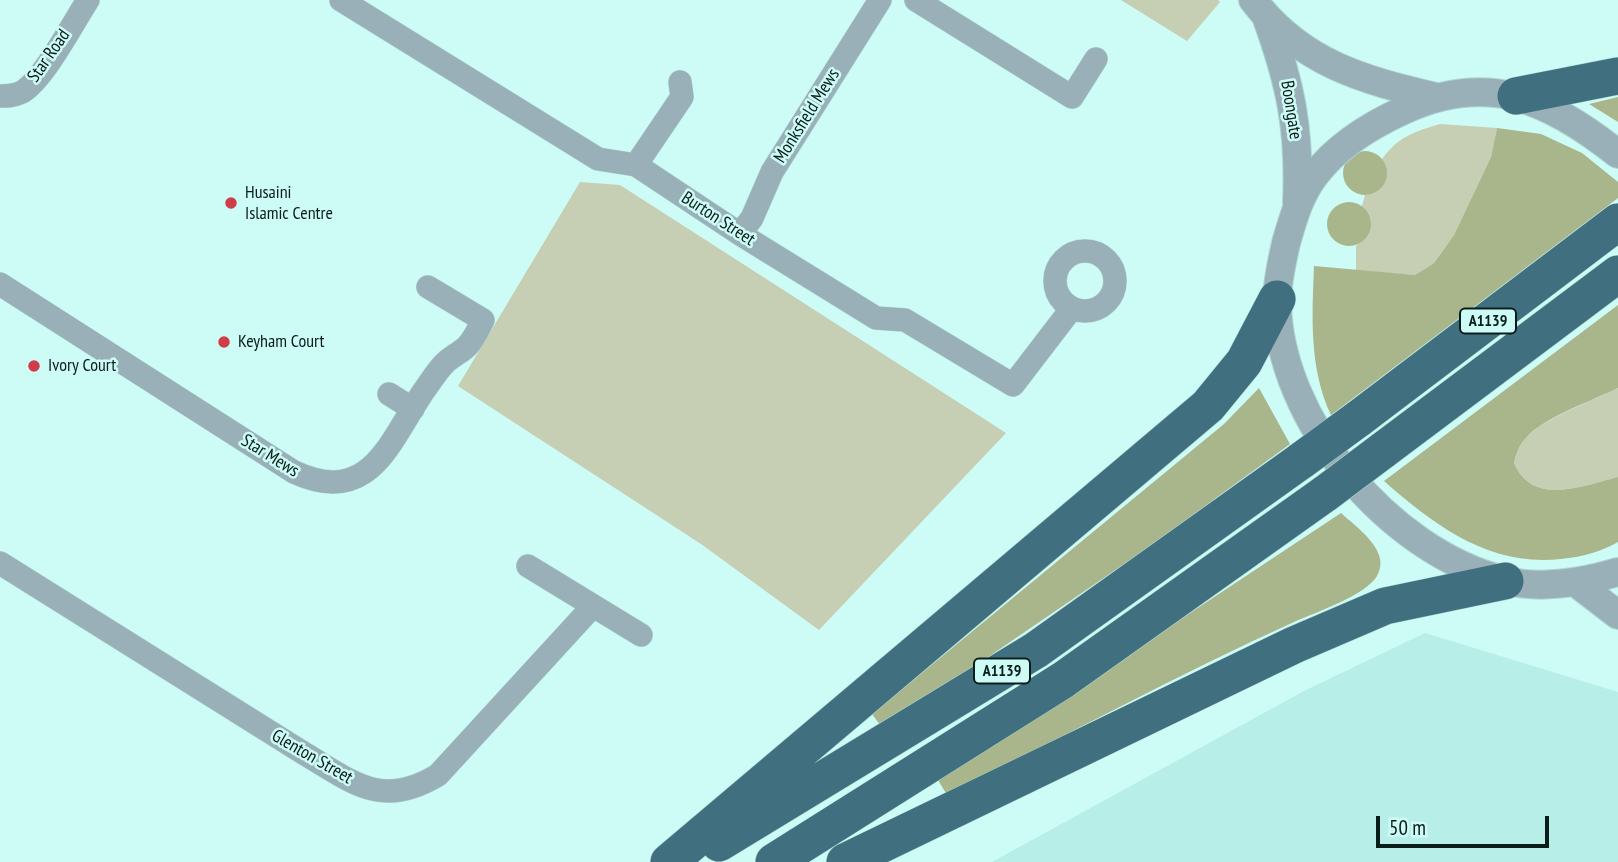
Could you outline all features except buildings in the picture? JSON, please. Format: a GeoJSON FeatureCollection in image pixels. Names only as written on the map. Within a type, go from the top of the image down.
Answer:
{"type":"FeatureCollection","features":[{"type":"Feature","properties":{"kind":"highway"},"geometry":{"type":"LineString","coordinates":[[1517,96],[1618,76]]}},
{"type":"Feature","properties":{"kind":"highway","name":"A1139"},"geometry":{"type":"LineString","coordinates":[[688,862],[1036,650],[1358,419],[1618,222]]}},
{"type":"Feature","properties":{"kind":"highway","name":"A1139"},"geometry":{"type":"LineString","coordinates":[[774,862],[1063,680],[1326,493],[1618,274]]}},
{"type":"Feature","properties":{"kind":"highway"},"geometry":{"type":"LineString","coordinates":[[669,862],[1208,406],[1244,362],[1277,299]]}},
{"type":"Feature","properties":{"kind":"highway"},"geometry":{"type":"LineString","coordinates":[[845,862],[1368,612],[1505,580]]}},
{"type":"Feature","properties":{"kind":"street","name":"Star Road"},"geometry":{"type":"LineString","coordinates":[[0,96],[12,96],[24,91],[36,80],[88,0]]}},
{"type":"Feature","properties":{"kind":"street","name":"Burton Street"},"geometry":{"type":"LineString","coordinates":[[341,0],[598,159],[636,165],[740,234],[876,318],[905,320],[1013,385],[1072,308]]}},
{"type":"Feature","properties":{"kind":"street","name":"Monksfield Mews"},"geometry":{"type":"LineString","coordinates":[[740,234],[752,218],[772,172],[880,0]]}},
{"type":"Feature","properties":{"kind":"street"},"geometry":{"type":"LineString","coordinates":[[916,0],[1072,97],[1096,59]]}},
{"type":"Feature","properties":{"kind":"street","name":"Boongate"},"geometry":{"type":"LineString","coordinates":[[1260,9],[1300,46],[1336,67],[1375,83],[1436,97]]}},
{"type":"Feature","properties":{"kind":"street","name":"Boongate"},"geometry":{"type":"LineString","coordinates":[[1260,9],[1284,67],[1295,117],[1297,205]]}},
{"type":"Feature","properties":{"kind":"street"},"geometry":{"type":"LineString","coordinates":[[636,165],[682,97],[680,82]]}},
{"type":"Feature","properties":{"kind":"street"},"geometry":{"type":"LineString","coordinates":[[1618,153],[1582,125],[1517,96],[1479,92],[1436,97],[1377,122],[1343,148],[1315,175],[1297,205],[1284,252],[1277,299],[1284,352],[1310,418],[1335,458],[1368,497],[1423,545],[1455,563],[1505,580],[1532,584],[1559,585],[1618,572]]}},
{"type":"Feature","properties":{"kind":"street","name":"Star Mews"},"geometry":{"type":"LineString","coordinates":[[0,284],[294,472],[311,480],[333,483],[352,478],[384,456],[445,363],[468,345],[483,320],[428,287]]}},
{"type":"Feature","properties":{"kind":"street"},"geometry":{"type":"LineString","coordinates":[[389,394],[413,409]]}},
{"type":"Feature","properties":{"kind":"street","name":"Glenton Street"},"geometry":{"type":"LineString","coordinates":[[0,563],[305,754],[351,781],[381,792],[417,788],[438,775],[593,606]]}},
{"type":"Feature","properties":{"kind":"street"},"geometry":{"type":"LineString","coordinates":[[528,566],[640,635]]}},
{"type":"Feature","properties":{"kind":"street"},"geometry":{"type":"LineString","coordinates":[[1575,582],[1618,615]]}},
{"type":"Feature","properties":{"kind":"shaded area"},"geometry":{"type":"Polygon","coordinates":[[[1425,633],[1618,692],[1618,862],[992,862],[1304,691],[1425,633]]]}},
{"type":"Feature","properties":{"kind":"green space"},"geometry":{"type":"Polygon","coordinates":[[[1121,0],[1218,0],[1220,2],[1187,41],[1121,0]]]}},
{"type":"Feature","properties":{"kind":"green space"},"geometry":{"type":"Polygon","coordinates":[[[1618,97],[1618,122],[1589,104],[1618,97]]]}},
{"type":"Feature","properties":{"kind":"green space"},"geometry":{"type":"Polygon","coordinates":[[[1440,124],[1497,128],[1491,157],[1454,235],[1434,263],[1415,275],[1356,271],[1356,246],[1368,235],[1371,219],[1362,206],[1365,195],[1381,188],[1386,166],[1382,159],[1408,136],[1440,124]]]}},
{"type":"Feature","properties":{"kind":"green space"},"geometry":{"type":"Polygon","coordinates":[[[1497,128],[1541,134],[1582,153],[1618,182],[1618,198],[1331,415],[1315,361],[1314,266],[1415,275],[1434,263],[1454,235],[1491,157],[1497,128]]]}},
{"type":"Feature","properties":{"kind":"green space"},"geometry":{"type":"Polygon","coordinates":[[[1365,151],[1381,157],[1387,173],[1381,189],[1365,195],[1349,189],[1343,173],[1349,157],[1365,151]]]}},
{"type":"Feature","properties":{"kind":"green space"},"geometry":{"type":"Polygon","coordinates":[[[580,182],[620,185],[1006,433],[819,630],[701,544],[458,386],[580,182]]]}},
{"type":"Feature","properties":{"kind":"green space"},"geometry":{"type":"Polygon","coordinates":[[[1349,202],[1358,203],[1365,208],[1370,215],[1370,233],[1365,240],[1358,245],[1349,246],[1340,245],[1333,240],[1328,233],[1327,224],[1328,215],[1333,208],[1340,203],[1349,202]]]}},
{"type":"Feature","properties":{"kind":"green space"},"geometry":{"type":"Polygon","coordinates":[[[1618,305],[1618,388],[1544,423],[1521,444],[1514,463],[1522,477],[1533,485],[1546,489],[1574,488],[1618,477],[1618,542],[1598,551],[1568,558],[1535,560],[1511,557],[1487,550],[1444,528],[1384,481],[1618,305]]]}},
{"type":"Feature","properties":{"kind":"green space"},"geometry":{"type":"Polygon","coordinates":[[[1259,388],[1290,444],[1146,549],[883,729],[872,714],[1224,424],[1259,388]]]}},
{"type":"Feature","properties":{"kind":"green space"},"geometry":{"type":"Polygon","coordinates":[[[1618,388],[1618,477],[1560,490],[1533,485],[1522,477],[1514,463],[1526,438],[1556,417],[1618,388]]]}},
{"type":"Feature","properties":{"kind":"green space"},"geometry":{"type":"Polygon","coordinates":[[[1341,513],[1370,540],[1380,558],[1377,576],[1362,590],[1207,663],[947,795],[938,780],[1341,513]]]}},
{"type":"Feature","properties":{"kind":"place","name":"Husaini Islamic Centre"},"geometry":{"type":"Point","coordinates":[231,203]}},
{"type":"Feature","properties":{"kind":"place","name":"Keyham Court"},"geometry":{"type":"Point","coordinates":[224,342]}},
{"type":"Feature","properties":{"kind":"place","name":"Ivory Court"},"geometry":{"type":"Point","coordinates":[34,366]}}]}
